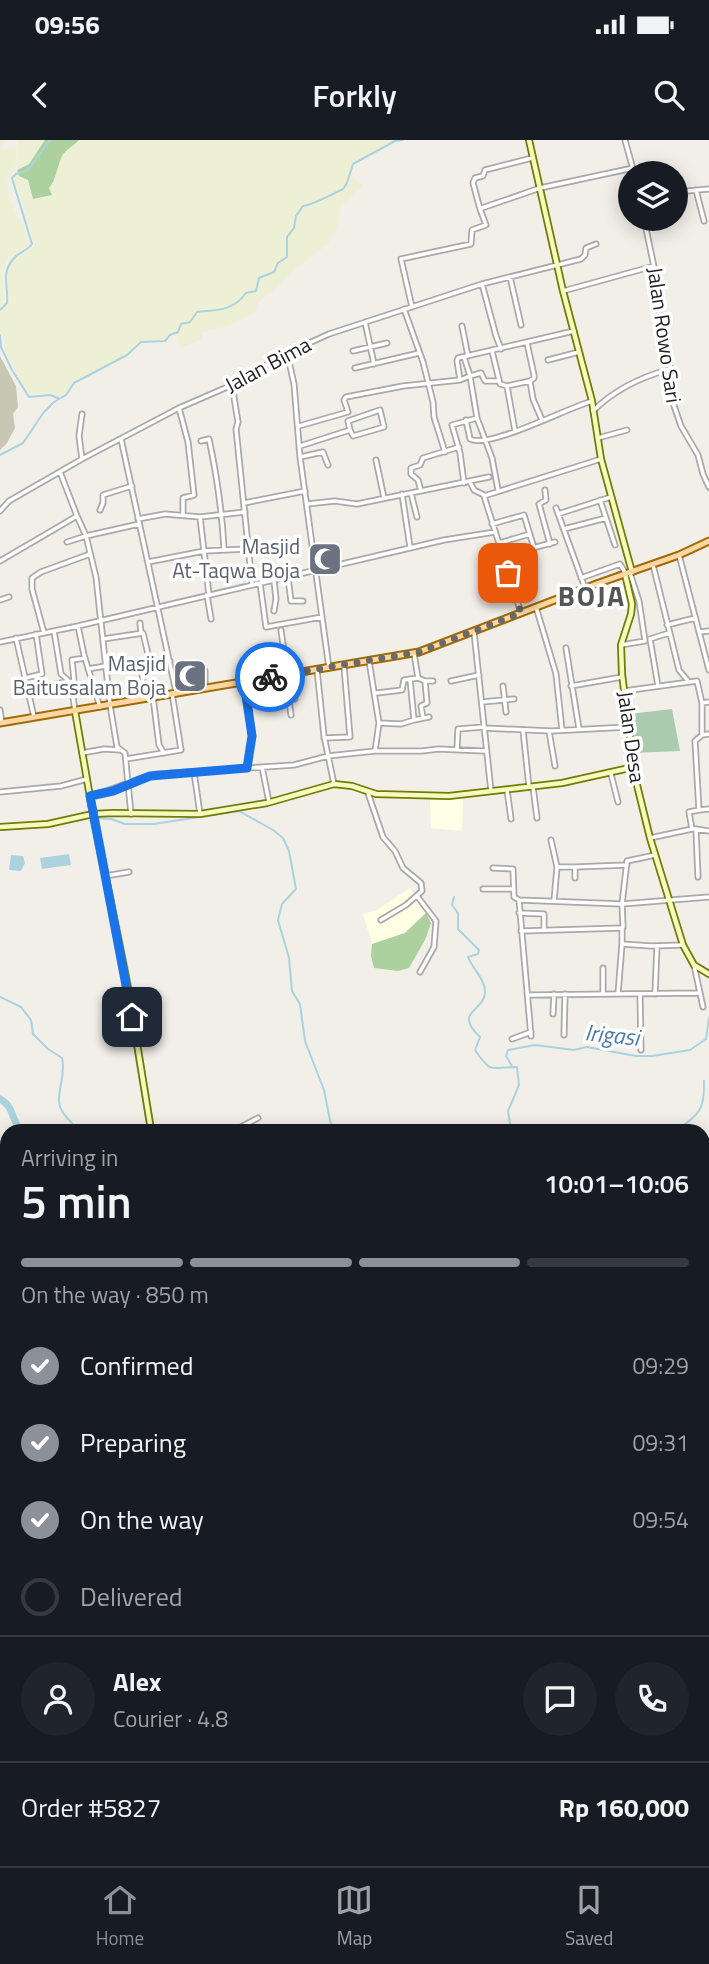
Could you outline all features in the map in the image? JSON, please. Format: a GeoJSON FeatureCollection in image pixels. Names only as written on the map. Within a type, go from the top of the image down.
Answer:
{"type":"FeatureCollection","features":[{"type":"Feature","properties":{"kind":"main road"},"geometry":{"type":"LineString","coordinates":[[1,723],[414,653],[653,565],[709,541]]}},
{"type":"Feature","properties":{"kind":"street","name":"Jalan Desa"},"geometry":{"type":"LineString","coordinates":[[528,140],[592,401],[601,459],[628,573],[632,604],[621,645],[622,677],[634,767],[650,838],[683,945],[694,965],[703,1007]]}},
{"type":"Feature","properties":{"kind":"street"},"geometry":{"type":"LineString","coordinates":[[625,140],[630,161]]}},
{"type":"Feature","properties":{"kind":"street"},"geometry":{"type":"LineString","coordinates":[[412,307],[401,259],[471,244],[472,230],[486,226],[473,183],[475,178],[484,176],[485,170],[532,158]]}},
{"type":"Feature","properties":{"kind":"street"},"geometry":{"type":"LineString","coordinates":[[480,209],[540,188],[618,174]]}},
{"type":"Feature","properties":{"kind":"street"},"geometry":{"type":"LineString","coordinates":[[688,191],[709,189]]}},
{"type":"Feature","properties":{"kind":"street"},"geometry":{"type":"LineString","coordinates":[[696,190],[704,221]]}},
{"type":"Feature","properties":{"kind":"street","name":"Jalan Rowo Sari"},"geometry":{"type":"LineString","coordinates":[[647,231],[654,266],[661,340],[670,369],[674,410],[698,456],[702,474],[709,487]]}},
{"type":"Feature","properties":{"kind":"street","name":"Jalan Bima"},"geometry":{"type":"LineString","coordinates":[[0,511],[9,501],[82,459],[329,334],[482,284],[583,258],[586,248],[596,244]]}},
{"type":"Feature","properties":{"kind":"street"},"geometry":{"type":"LineString","coordinates":[[563,291],[654,266]]}},
{"type":"Feature","properties":{"kind":"street"},"geometry":{"type":"LineString","coordinates":[[510,278],[521,325]]}},
{"type":"Feature","properties":{"kind":"street"},"geometry":{"type":"LineString","coordinates":[[482,284],[501,349]]}},
{"type":"Feature","properties":{"kind":"street"},"geometry":{"type":"LineString","coordinates":[[404,309],[428,383],[434,417],[445,452]]}},
{"type":"Feature","properties":{"kind":"street"},"geometry":{"type":"LineString","coordinates":[[365,322],[374,364]]}},
{"type":"Feature","properties":{"kind":"street"},"geometry":{"type":"LineString","coordinates":[[462,326],[477,418],[492,458],[498,490]]}},
{"type":"Feature","properties":{"kind":"street"},"geometry":{"type":"LineString","coordinates":[[460,380],[457,360],[573,331]]}},
{"type":"Feature","properties":{"kind":"street"},"geometry":{"type":"LineString","coordinates":[[353,351],[387,343]]}},
{"type":"Feature","properties":{"kind":"street"},"geometry":{"type":"LineString","coordinates":[[492,351],[498,381],[502,385],[530,381],[534,375],[527,343]]}},
{"type":"Feature","properties":{"kind":"street"},"geometry":{"type":"LineString","coordinates":[[548,360],[579,352]]}},
{"type":"Feature","properties":{"kind":"street"},"geometry":{"type":"LineString","coordinates":[[288,353],[329,668]]}},
{"type":"Feature","properties":{"kind":"street"},"geometry":{"type":"LineString","coordinates":[[355,368],[419,353]]}},
{"type":"Feature","properties":{"kind":"street"},"geometry":{"type":"LineString","coordinates":[[593,411],[633,382],[670,369]]}},
{"type":"Feature","properties":{"kind":"street"},"geometry":{"type":"LineString","coordinates":[[349,420],[380,410],[385,426],[353,436],[347,422],[348,412],[344,400],[346,397],[403,386],[460,380],[481,373],[486,382],[498,381]]}},
{"type":"Feature","properties":{"kind":"street"},"geometry":{"type":"LineString","coordinates":[[530,381],[533,400],[542,420]]}},
{"type":"Feature","properties":{"kind":"street"},"geometry":{"type":"LineString","coordinates":[[232,385],[238,422],[236,429],[252,585]]}},
{"type":"Feature","properties":{"kind":"street"},"geometry":{"type":"LineString","coordinates":[[506,386],[515,431]]}},
{"type":"Feature","properties":{"kind":"street"},"geometry":{"type":"LineString","coordinates":[[466,421],[473,442],[515,431],[592,401]]}},
{"type":"Feature","properties":{"kind":"street"},"geometry":{"type":"LineString","coordinates":[[179,408],[188,442],[194,495],[183,498],[183,514]]}},
{"type":"Feature","properties":{"kind":"street"},"geometry":{"type":"LineString","coordinates":[[299,426],[348,412]]}},
{"type":"Feature","properties":{"kind":"street"},"geometry":{"type":"LineString","coordinates":[[82,414],[79,436],[82,459]]}},
{"type":"Feature","properties":{"kind":"street"},"geometry":{"type":"LineString","coordinates":[[477,418],[452,425],[467,482],[473,490],[484,495],[601,459]]}},
{"type":"Feature","properties":{"kind":"street"},"geometry":{"type":"LineString","coordinates":[[300,446],[350,430]]}},
{"type":"Feature","properties":{"kind":"street"},"geometry":{"type":"LineString","coordinates":[[597,438],[627,430]]}},
{"type":"Feature","properties":{"kind":"street"},"geometry":{"type":"LineString","coordinates":[[121,439],[170,661],[181,749],[126,759]]}},
{"type":"Feature","properties":{"kind":"street"},"geometry":{"type":"LineString","coordinates":[[201,440],[209,439],[222,515],[224,550]]}},
{"type":"Feature","properties":{"kind":"street"},"geometry":{"type":"LineString","coordinates":[[319,440],[328,465]]}},
{"type":"Feature","properties":{"kind":"street"},"geometry":{"type":"LineString","coordinates":[[421,491],[418,480],[411,474],[411,468],[420,465],[423,458],[458,447]]}},
{"type":"Feature","properties":{"kind":"street"},"geometry":{"type":"LineString","coordinates":[[300,457],[323,452]]}},
{"type":"Feature","properties":{"kind":"street"},"geometry":{"type":"LineString","coordinates":[[376,460],[384,498]]}},
{"type":"Feature","properties":{"kind":"street"},"geometry":{"type":"LineString","coordinates":[[60,472],[86,536],[90,554],[102,620],[110,705],[117,747],[120,750]]}},
{"type":"Feature","properties":{"kind":"street"},"geometry":{"type":"LineString","coordinates":[[307,504],[335,501],[358,504],[489,477]]}},
{"type":"Feature","properties":{"kind":"street"},"geometry":{"type":"LineString","coordinates":[[100,510],[103,495],[132,486]]}},
{"type":"Feature","properties":{"kind":"street"},"geometry":{"type":"LineString","coordinates":[[244,503],[305,491]]}},
{"type":"Feature","properties":{"kind":"street"},"geometry":{"type":"LineString","coordinates":[[503,556],[553,543],[539,504],[547,499],[545,491]]}},
{"type":"Feature","properties":{"kind":"street"},"geometry":{"type":"LineString","coordinates":[[411,492],[417,517]]}},
{"type":"Feature","properties":{"kind":"street"},"geometry":{"type":"LineString","coordinates":[[402,494],[410,547]]}},
{"type":"Feature","properties":{"kind":"street"},"geometry":{"type":"LineString","coordinates":[[484,495],[521,613]]}},
{"type":"Feature","properties":{"kind":"street"},"geometry":{"type":"LineString","coordinates":[[558,514],[611,497]]}},
{"type":"Feature","properties":{"kind":"street"},"geometry":{"type":"LineString","coordinates":[[600,500],[615,545]]}},
{"type":"Feature","properties":{"kind":"street"},"geometry":{"type":"LineString","coordinates":[[556,508],[585,588]]}},
{"type":"Feature","properties":{"kind":"street"},"geometry":{"type":"LineString","coordinates":[[67,542],[165,514],[200,516],[245,512]]}},
{"type":"Feature","properties":{"kind":"street"},"geometry":{"type":"LineString","coordinates":[[492,524],[524,515],[534,548]]}},
{"type":"Feature","properties":{"kind":"street"},"geometry":{"type":"LineString","coordinates":[[0,561],[77,516]]}},
{"type":"Feature","properties":{"kind":"street"},"geometry":{"type":"LineString","coordinates":[[200,516],[211,619]]}},
{"type":"Feature","properties":{"kind":"street"},"geometry":{"type":"LineString","coordinates":[[563,529],[606,518]]}},
{"type":"Feature","properties":{"kind":"street"},"geometry":{"type":"LineString","coordinates":[[0,642],[288,578],[410,547],[495,531]]}},
{"type":"Feature","properties":{"kind":"street"},"geometry":{"type":"LineString","coordinates":[[499,543],[530,534]]}},
{"type":"Feature","properties":{"kind":"street"},"geometry":{"type":"LineString","coordinates":[[147,562],[204,551],[247,549]]}},
{"type":"Feature","properties":{"kind":"street"},"geometry":{"type":"LineString","coordinates":[[44,633],[32,589],[32,578],[41,572],[90,554]]}},
{"type":"Feature","properties":{"kind":"street"},"geometry":{"type":"LineString","coordinates":[[679,555],[709,670]]}},
{"type":"Feature","properties":{"kind":"street"},"geometry":{"type":"LineString","coordinates":[[581,578],[620,564],[628,573],[639,601],[645,641],[621,645]]}},
{"type":"Feature","properties":{"kind":"street"},"geometry":{"type":"LineString","coordinates":[[653,565],[679,670],[688,681]]}},
{"type":"Feature","properties":{"kind":"street"},"geometry":{"type":"LineString","coordinates":[[288,578],[291,601],[303,601]]}},
{"type":"Feature","properties":{"kind":"street"},"geometry":{"type":"LineString","coordinates":[[274,580],[274,611]]}},
{"type":"Feature","properties":{"kind":"street"},"geometry":{"type":"LineString","coordinates":[[260,583],[266,627],[322,617]]}},
{"type":"Feature","properties":{"kind":"street"},"geometry":{"type":"LineString","coordinates":[[0,600],[9,597]]}},
{"type":"Feature","properties":{"kind":"street"},"geometry":{"type":"LineString","coordinates":[[536,607],[556,674],[562,730]]}},
{"type":"Feature","properties":{"kind":"street"},"geometry":{"type":"LineString","coordinates":[[667,625],[695,618]]}},
{"type":"Feature","properties":{"kind":"street"},"geometry":{"type":"LineString","coordinates":[[140,623],[148,654],[147,664]]}},
{"type":"Feature","properties":{"kind":"street"},"geometry":{"type":"LineString","coordinates":[[78,626],[100,707]]}},
{"type":"Feature","properties":{"kind":"street"},"geometry":{"type":"LineString","coordinates":[[281,630],[287,674],[295,699],[289,701],[285,701],[287,674]]}},
{"type":"Feature","properties":{"kind":"street"},"geometry":{"type":"LineString","coordinates":[[54,631],[61,674],[70,682],[128,988],[150,1124]]}},
{"type":"Feature","properties":{"kind":"street"},"geometry":{"type":"LineString","coordinates":[[699,632],[709,631]]}},
{"type":"Feature","properties":{"kind":"street"},"geometry":{"type":"LineString","coordinates":[[474,632],[491,791]]}},
{"type":"Feature","properties":{"kind":"street"},"geometry":{"type":"LineString","coordinates":[[103,639],[141,633]]}},
{"type":"Feature","properties":{"kind":"street"},"geometry":{"type":"LineString","coordinates":[[658,686],[650,638],[670,633]]}},
{"type":"Feature","properties":{"kind":"street"},"geometry":{"type":"LineString","coordinates":[[26,678],[42,674],[36,634]]}},
{"type":"Feature","properties":{"kind":"street"},"geometry":{"type":"LineString","coordinates":[[16,638],[34,718]]}},
{"type":"Feature","properties":{"kind":"street"},"geometry":{"type":"LineString","coordinates":[[566,649],[579,729]]}},
{"type":"Feature","properties":{"kind":"street"},"geometry":{"type":"LineString","coordinates":[[414,653],[418,678]]}},
{"type":"Feature","properties":{"kind":"street"},"geometry":{"type":"LineString","coordinates":[[28,689],[74,680],[72,660],[85,658]]}},
{"type":"Feature","properties":{"kind":"street"},"geometry":{"type":"LineString","coordinates":[[88,669],[170,661]]}},
{"type":"Feature","properties":{"kind":"street"},"geometry":{"type":"LineString","coordinates":[[369,661],[379,723],[376,751]]}},
{"type":"Feature","properties":{"kind":"street"},"geometry":{"type":"LineString","coordinates":[[141,665],[145,698]]}},
{"type":"Feature","properties":{"kind":"street"},"geometry":{"type":"LineString","coordinates":[[324,738],[350,737],[344,666]]}},
{"type":"Feature","properties":{"kind":"street"},"geometry":{"type":"LineString","coordinates":[[317,670],[324,738],[334,784]]}},
{"type":"Feature","properties":{"kind":"street"},"geometry":{"type":"LineString","coordinates":[[205,671],[205,687]]}},
{"type":"Feature","properties":{"kind":"street"},"geometry":{"type":"LineString","coordinates":[[451,681],[479,675]]}},
{"type":"Feature","properties":{"kind":"street"},"geometry":{"type":"LineString","coordinates":[[571,685],[622,677]]}},
{"type":"Feature","properties":{"kind":"street"},"geometry":{"type":"LineString","coordinates":[[376,693],[402,690],[404,680],[418,678],[433,681]]}},
{"type":"Feature","properties":{"kind":"street"},"geometry":{"type":"LineString","coordinates":[[410,679],[414,720]]}},
{"type":"Feature","properties":{"kind":"street"},"geometry":{"type":"LineString","coordinates":[[244,681],[252,736],[247,768]]}},
{"type":"Feature","properties":{"kind":"street"},"geometry":{"type":"LineString","coordinates":[[423,718],[421,705],[427,703],[425,681]]}},
{"type":"Feature","properties":{"kind":"street"},"geometry":{"type":"LineString","coordinates":[[624,691],[698,681],[702,703],[702,735]]}},
{"type":"Feature","properties":{"kind":"street"},"geometry":{"type":"LineString","coordinates":[[503,686],[506,712]]}},
{"type":"Feature","properties":{"kind":"street"},"geometry":{"type":"LineString","coordinates":[[153,697],[159,744],[164,753]]}},
{"type":"Feature","properties":{"kind":"street"},"geometry":{"type":"LineString","coordinates":[[482,702],[514,699]]}},
{"type":"Feature","properties":{"kind":"street"},"geometry":{"type":"LineString","coordinates":[[289,701],[291,715]]}},
{"type":"Feature","properties":{"kind":"street"},"geometry":{"type":"LineString","coordinates":[[702,703],[709,702]]}},
{"type":"Feature","properties":{"kind":"street"},"geometry":{"type":"LineString","coordinates":[[0,710],[1,723]]}},
{"type":"Feature","properties":{"kind":"street"},"geometry":{"type":"LineString","coordinates":[[379,723],[401,724],[429,717]]}},
{"type":"Feature","properties":{"kind":"street"},"geometry":{"type":"LineString","coordinates":[[457,750],[458,729],[549,731],[628,727]]}},
{"type":"Feature","properties":{"kind":"street"},"geometry":{"type":"LineString","coordinates":[[523,730],[537,818]]}},
{"type":"Feature","properties":{"kind":"street"},"geometry":{"type":"LineString","coordinates":[[549,731],[555,766]]}},
{"type":"Feature","properties":{"kind":"street"},"geometry":{"type":"LineString","coordinates":[[699,810],[695,741],[702,735],[709,734]]}},
{"type":"Feature","properties":{"kind":"street"},"geometry":{"type":"LineString","coordinates":[[82,753],[125,751],[131,814]]}},
{"type":"Feature","properties":{"kind":"street"},"geometry":{"type":"LineString","coordinates":[[90,796],[113,791],[150,776],[294,765],[328,756],[376,751],[485,751]]}},
{"type":"Feature","properties":{"kind":"street"},"geometry":{"type":"LineString","coordinates":[[262,766],[269,802]]}},
{"type":"Feature","properties":{"kind":"street"},"geometry":{"type":"LineString","coordinates":[[0,827],[48,824],[93,814],[200,814],[269,802],[334,784],[352,786],[368,793],[436,796],[531,787],[611,774],[634,767]]}},
{"type":"Feature","properties":{"kind":"street"},"geometry":{"type":"LineString","coordinates":[[194,772],[200,814]]}},
{"type":"Feature","properties":{"kind":"street"},"geometry":{"type":"LineString","coordinates":[[611,774],[618,802]]}},
{"type":"Feature","properties":{"kind":"street"},"geometry":{"type":"LineString","coordinates":[[0,792],[61,786],[87,779]]}},
{"type":"Feature","properties":{"kind":"street"},"geometry":{"type":"LineString","coordinates":[[507,790],[511,819]]}},
{"type":"Feature","properties":{"kind":"street"},"geometry":{"type":"LineString","coordinates":[[368,793],[383,837],[404,868],[421,883],[422,891],[406,905],[381,920]]}},
{"type":"Feature","properties":{"kind":"street"},"geometry":{"type":"LineString","coordinates":[[698,877],[690,812],[709,809]]}},
{"type":"Feature","properties":{"kind":"street"},"geometry":{"type":"LineString","coordinates":[[650,838],[694,829],[709,831]]}},
{"type":"Feature","properties":{"kind":"street"},"geometry":{"type":"LineString","coordinates":[[551,840],[557,867],[554,901]]}},
{"type":"Feature","properties":{"kind":"street"},"geometry":{"type":"LineString","coordinates":[[618,994],[622,904],[628,860],[655,855]]}},
{"type":"Feature","properties":{"kind":"street"},"geometry":{"type":"LineString","coordinates":[[557,867],[627,865]]}},
{"type":"Feature","properties":{"kind":"street"},"geometry":{"type":"LineString","coordinates":[[575,867],[575,878]]}},
{"type":"Feature","properties":{"kind":"street"},"geometry":{"type":"LineString","coordinates":[[493,868],[512,868],[514,899],[519,900],[622,904],[709,897]]}},
{"type":"Feature","properties":{"kind":"street"},"geometry":{"type":"LineString","coordinates":[[105,876],[129,872]]}},
{"type":"Feature","properties":{"kind":"street"},"geometry":{"type":"LineString","coordinates":[[482,889],[513,889]]}},
{"type":"Feature","properties":{"kind":"street"},"geometry":{"type":"LineString","coordinates":[[416,896],[436,920],[434,947],[420,972]]}},
{"type":"Feature","properties":{"kind":"street"},"geometry":{"type":"LineString","coordinates":[[512,1038],[531,1034],[519,900]]}},
{"type":"Feature","properties":{"kind":"street"},"geometry":{"type":"LineString","coordinates":[[519,913],[544,914],[544,929]]}},
{"type":"Feature","properties":{"kind":"street"},"geometry":{"type":"LineString","coordinates":[[521,931],[622,928]]}},
{"type":"Feature","properties":{"kind":"street"},"geometry":{"type":"LineString","coordinates":[[622,944],[683,945]]}},
{"type":"Feature","properties":{"kind":"street"},"geometry":{"type":"LineString","coordinates":[[655,994],[657,946]]}},
{"type":"Feature","properties":{"kind":"street"},"geometry":{"type":"LineString","coordinates":[[694,965],[709,974]]}},
{"type":"Feature","properties":{"kind":"street"},"geometry":{"type":"LineString","coordinates":[[603,968],[603,994]]}},
{"type":"Feature","properties":{"kind":"street"},"geometry":{"type":"LineString","coordinates":[[529,995],[699,993]]}},
{"type":"Feature","properties":{"kind":"street"},"geometry":{"type":"LineString","coordinates":[[553,1014],[554,994]]}},
{"type":"Feature","properties":{"kind":"street"},"geometry":{"type":"LineString","coordinates":[[564,1035],[565,994]]}},
{"type":"Feature","properties":{"kind":"street"},"geometry":{"type":"LineString","coordinates":[[640,994],[641,1050]]}},
{"type":"Feature","properties":{"kind":"street"},"geometry":{"type":"LineString","coordinates":[[246,1124],[257,1118]]}},
{"type":"Feature","properties":{"kind":"shaded area"},"geometry":{"type":"Polygon","coordinates":[[[0,140],[5,142],[2,149],[17,148],[15,169],[7,178],[15,214],[25,227],[29,245],[8,258],[2,274],[5,298],[0,308],[0,140]]]}},
{"type":"Feature","properties":{"kind":"shaded area"},"geometry":{"type":"Polygon","coordinates":[[[18,140],[45,140],[29,164],[18,168],[18,140]]]}},
{"type":"Feature","properties":{"kind":"shaded area"},"geometry":{"type":"Polygon","coordinates":[[[79,140],[404,140],[395,142],[353,165],[351,175],[363,186],[340,207],[337,229],[327,245],[296,268],[258,303],[255,313],[230,325],[201,333],[203,339],[180,348],[176,333],[165,340],[141,341],[119,359],[73,382],[66,395],[59,398],[50,393],[31,395],[6,354],[0,333],[0,312],[10,300],[7,282],[10,260],[30,250],[34,243],[19,191],[12,177],[18,174],[28,180],[29,191],[51,194],[49,188],[55,182],[55,171],[63,154],[79,140]]]}},
{"type":"Feature","properties":{"kind":"shaded area"},"geometry":{"type":"Polygon","coordinates":[[[0,356],[16,386],[18,407],[13,414],[15,428],[0,450],[0,356]]]}},
{"type":"Feature","properties":{"kind":"shaded area"},"geometry":{"type":"Polygon","coordinates":[[[672,709],[680,751],[633,753],[629,714],[672,709]]]}},
{"type":"Feature","properties":{"kind":"shaded area"},"geometry":{"type":"Polygon","coordinates":[[[463,799],[462,831],[431,828],[430,800],[463,799]]]}},
{"type":"Feature","properties":{"kind":"shaded area"},"geometry":{"type":"Polygon","coordinates":[[[410,888],[426,913],[405,933],[372,944],[363,914],[377,910],[410,888]]]}},
{"type":"Feature","properties":{"kind":"green space"},"geometry":{"type":"Polygon","coordinates":[[[45,140],[79,140],[62,156],[49,188],[52,195],[33,199],[28,180],[19,176],[17,170],[29,164],[45,140]]]}},
{"type":"Feature","properties":{"kind":"green space"},"geometry":{"type":"Polygon","coordinates":[[[426,913],[431,923],[409,968],[398,971],[374,968],[372,944],[405,933],[426,913]]]}},
{"type":"Feature","properties":{"kind":"water"},"geometry":{"type":"Polygon","coordinates":[[[69,854],[71,865],[42,869],[40,858],[69,854]]]}},
{"type":"Feature","properties":{"kind":"water"},"geometry":{"type":"Polygon","coordinates":[[[11,855],[23,856],[25,863],[21,871],[9,870],[11,855]]]}},
{"type":"Feature","properties":{"kind":"waterway"},"geometry":{"type":"LineString","coordinates":[[0,310],[7,303],[7,269],[16,256],[32,244],[12,178],[28,170],[50,140]]}},
{"type":"Feature","properties":{"kind":"waterway"},"geometry":{"type":"LineString","coordinates":[[0,455],[23,443],[44,412],[66,395],[74,383],[127,355],[141,342],[165,341],[178,332],[181,324],[190,322],[197,312],[230,306],[246,293],[256,291],[259,278],[274,272],[278,263],[287,257],[287,237],[303,206],[343,189],[353,164],[395,141],[403,140]]}},
{"type":"Feature","properties":{"kind":"waterway"},"geometry":{"type":"LineString","coordinates":[[0,335],[1,347],[29,397],[50,395],[58,398]]}},
{"type":"Feature","properties":{"kind":"waterway"},"geometry":{"type":"LineString","coordinates":[[109,874],[98,818],[125,824],[154,824],[239,811],[283,838],[289,851],[296,889],[282,904],[278,920],[289,958],[292,991],[300,1004],[305,1041],[324,1090],[331,1124]]}},
{"type":"Feature","properties":{"kind":"waterway"},"geometry":{"type":"LineString","coordinates":[[90,818],[123,979],[147,1124]]}},
{"type":"Feature","properties":{"kind":"waterway"},"geometry":{"type":"LineString","coordinates":[[0,830],[37,827]]}},
{"type":"Feature","properties":{"kind":"waterway"},"geometry":{"type":"LineString","coordinates":[[109,877],[128,970],[153,1124]]}},
{"type":"Feature","properties":{"kind":"waterway","name":"Irigasi"},"geometry":{"type":"LineString","coordinates":[[454,897],[452,905],[458,913],[458,929],[479,950],[478,954],[468,957],[481,978],[485,991],[484,998],[472,1012],[469,1021],[480,1037],[475,1050],[485,1063],[493,1068],[517,1067],[519,1085],[508,1111],[510,1124]]}},
{"type":"Feature","properties":{"kind":"waterway"},"geometry":{"type":"LineString","coordinates":[[0,997],[21,1007],[31,1020],[33,1034],[62,1058],[60,1106],[72,1124]]}},
{"type":"Feature","properties":{"kind":"waterway","name":"Irigasi"},"geometry":{"type":"LineString","coordinates":[[512,1066],[506,1056],[508,1050],[535,1045],[574,1050],[587,1047],[636,1056],[690,1050],[706,1039],[709,1018]]}},
{"type":"Feature","properties":{"kind":"waterway","name":"Irigasi"},"geometry":{"type":"LineString","coordinates":[[685,1124],[702,1105],[704,1081]]}},
{"type":"Feature","properties":{"kind":"waterway"},"geometry":{"type":"LineString","coordinates":[[0,1099],[8,1105],[16,1124]]}},
{"type":"Feature","properties":{"kind":"way so far"},"geometry":{"type":"LineString","coordinates":[[270,677],[428,650],[521,613],[508,573]]}},
{"type":"Feature","properties":{"kind":"place","name":"Masjid At-Taqwa Boja"},"geometry":{"type":"Point","coordinates":[325,559]}},
{"type":"Feature","properties":{"kind":"place","name":"Masjid Baitussalam Boja"},"geometry":{"type":"Point","coordinates":[190,676]}},
{"type":"Feature","properties":{"kind":"district","name":"BOJA"},"geometry":{"type":"Point","coordinates":[592,596]}},
{"type":"Feature","properties":{"kind":"route"},"geometry":{"type":"LineString","coordinates":[[132,1017],[90,796],[113,791],[142,777],[157,774],[247,768],[252,736],[244,681],[270,677]]}}]}
